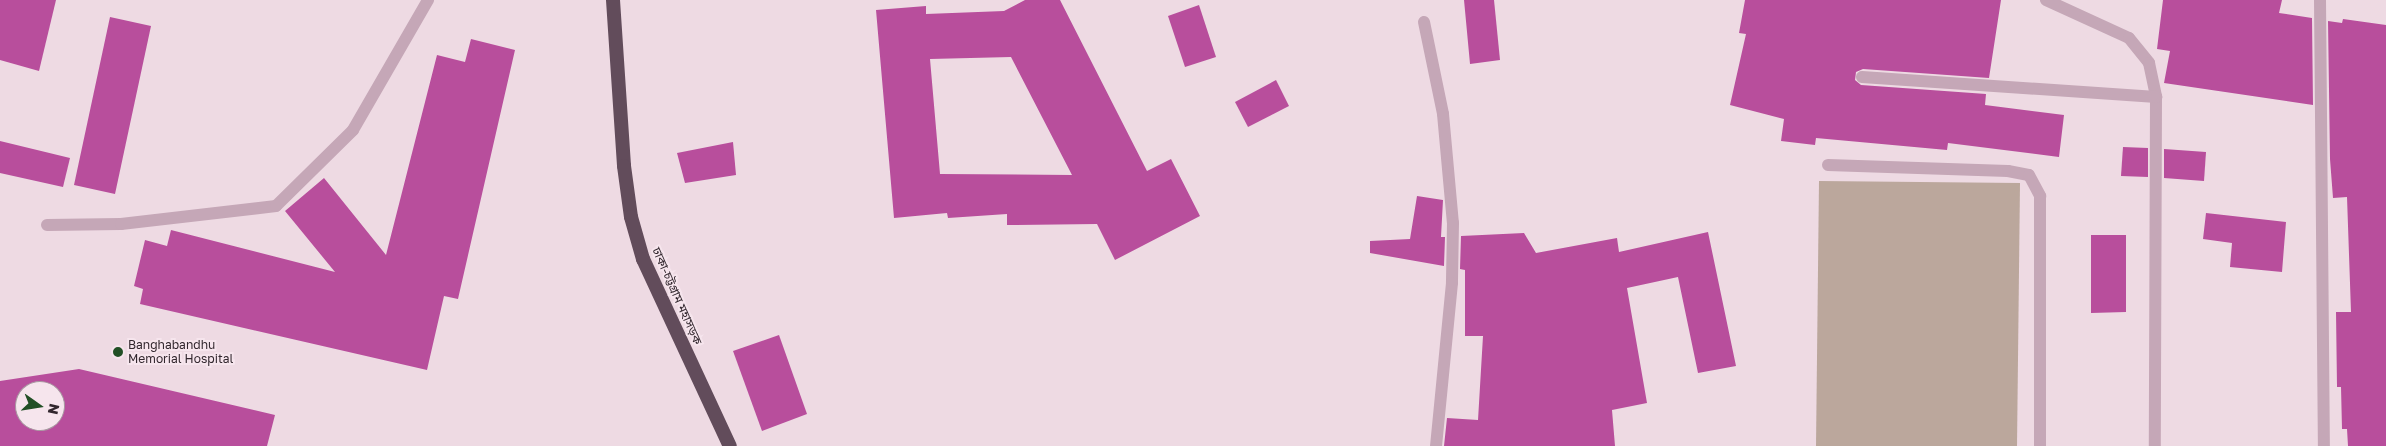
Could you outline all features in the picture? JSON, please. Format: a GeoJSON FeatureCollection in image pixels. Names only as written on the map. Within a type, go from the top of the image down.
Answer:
{"type":"FeatureCollection","features":[{"type":"Feature","properties":{"kind":"highway","name":"ঢাকা-চট্টগ্রাম মহাসড়ক"},"geometry":{"type":"LineString","coordinates":[[612,0],[624,166],[631,217],[642,259],[730,446]]}},
{"type":"Feature","properties":{"kind":"street"},"geometry":{"type":"LineString","coordinates":[[47,226],[121,224],[276,206],[353,130],[428,0]]}},
{"type":"Feature","properties":{"kind":"street"},"geometry":{"type":"LineString","coordinates":[[2046,0],[2129,38],[2149,63],[2156,97],[2155,446]]}},
{"type":"Feature","properties":{"kind":"street"},"geometry":{"type":"LineString","coordinates":[[2320,0],[2324,446]]}},
{"type":"Feature","properties":{"kind":"street"},"geometry":{"type":"LineString","coordinates":[[1424,22],[1443,114],[1453,223],[1452,283],[1436,446]]}},
{"type":"Feature","properties":{"kind":"street"},"geometry":{"type":"LineString","coordinates":[[1862,77],[2156,97]]}},
{"type":"Feature","properties":{"kind":"street"},"geometry":{"type":"LineString","coordinates":[[1828,164],[2008,171],[2029,175],[2040,196],[2040,446]]}},
{"type":"Feature","properties":{"kind":"shaded area"},"geometry":{"type":"Polygon","coordinates":[[[1819,181],[2020,183],[2017,446],[1816,446],[1819,181]]]}},
{"type":"Feature","properties":{"kind":"building"},"geometry":{"type":"Polygon","coordinates":[[[0,0],[56,0],[39,71],[0,60],[0,0]]]}},
{"type":"Feature","properties":{"kind":"building"},"geometry":{"type":"Polygon","coordinates":[[[1025,0],[1060,0],[1147,171],[1171,159],[1200,216],[1115,260],[1097,224],[1007,225],[1007,214],[948,218],[947,213],[894,218],[876,10],[926,6],[926,14],[1004,11],[1025,0]],[[1011,57],[930,59],[940,174],[1072,175],[1011,57]]]}},
{"type":"Feature","properties":{"kind":"building"},"geometry":{"type":"Polygon","coordinates":[[[1464,0],[1494,0],[1500,60],[1470,64],[1464,0]]]}},
{"type":"Feature","properties":{"kind":"building"},"geometry":{"type":"Polygon","coordinates":[[[1745,0],[2001,0],[1989,78],[1863,69],[1856,72],[1855,80],[1861,85],[1986,94],[1985,105],[2064,115],[2059,157],[1948,143],[1947,150],[1816,138],[1815,145],[1781,141],[1784,119],[1730,105],[1746,34],[1739,33],[1745,0]]]}},
{"type":"Feature","properties":{"kind":"building"},"geometry":{"type":"Polygon","coordinates":[[[2163,0],[2282,0],[2279,13],[2312,18],[2313,105],[2164,83],[2170,51],[2157,49],[2163,0]]]}},
{"type":"Feature","properties":{"kind":"building"},"geometry":{"type":"Polygon","coordinates":[[[1199,5],[1216,57],[1185,67],[1168,16],[1199,5]]]}},
{"type":"Feature","properties":{"kind":"building"},"geometry":{"type":"Polygon","coordinates":[[[110,17],[151,26],[115,194],[74,185],[110,17]]]}},
{"type":"Feature","properties":{"kind":"building"},"geometry":{"type":"Polygon","coordinates":[[[2343,19],[2386,25],[2386,446],[2348,446],[2347,429],[2342,429],[2341,387],[2337,387],[2336,312],[2351,312],[2347,197],[2333,198],[2330,159],[2328,21],[2342,23],[2343,19]]]}},
{"type":"Feature","properties":{"kind":"building"},"geometry":{"type":"Polygon","coordinates":[[[471,39],[515,50],[458,299],[444,296],[427,370],[140,304],[143,289],[134,286],[145,240],[167,246],[171,230],[335,272],[285,211],[324,178],[386,255],[437,55],[465,62],[471,39]]]}},
{"type":"Feature","properties":{"kind":"building"},"geometry":{"type":"Polygon","coordinates":[[[1276,80],[1289,106],[1248,127],[1235,102],[1276,80]]]}},
{"type":"Feature","properties":{"kind":"building"},"geometry":{"type":"Polygon","coordinates":[[[0,141],[70,158],[63,187],[0,173],[0,141]]]}},
{"type":"Feature","properties":{"kind":"building"},"geometry":{"type":"Polygon","coordinates":[[[733,142],[736,175],[685,183],[677,153],[733,142]]]}},
{"type":"Feature","properties":{"kind":"building"},"geometry":{"type":"Polygon","coordinates":[[[2123,147],[2148,148],[2148,177],[2121,176],[2123,147]]]}},
{"type":"Feature","properties":{"kind":"building"},"geometry":{"type":"Polygon","coordinates":[[[2164,149],[2206,152],[2204,181],[2164,178],[2164,149]]]}},
{"type":"Feature","properties":{"kind":"building"},"geometry":{"type":"Polygon","coordinates":[[[1417,196],[1443,200],[1441,237],[1445,237],[1444,266],[1370,253],[1370,241],[1410,239],[1417,196]]]}},
{"type":"Feature","properties":{"kind":"building"},"geometry":{"type":"Polygon","coordinates":[[[2206,213],[2286,222],[2282,272],[2230,267],[2232,243],[2203,239],[2206,213]]]}},
{"type":"Feature","properties":{"kind":"building"},"geometry":{"type":"Polygon","coordinates":[[[1708,232],[1736,366],[1698,373],[1678,277],[1627,288],[1647,403],[1612,410],[1615,446],[1444,446],[1447,418],[1478,420],[1483,336],[1465,336],[1465,270],[1460,269],[1461,236],[1524,233],[1536,253],[1617,238],[1619,252],[1708,232]]]}},
{"type":"Feature","properties":{"kind":"building"},"geometry":{"type":"Polygon","coordinates":[[[2091,235],[2126,235],[2126,312],[2091,313],[2091,235]]]}},
{"type":"Feature","properties":{"kind":"building"},"geometry":{"type":"Polygon","coordinates":[[[779,335],[807,414],[762,431],[733,351],[779,335]]]}},
{"type":"Feature","properties":{"kind":"building"},"geometry":{"type":"Polygon","coordinates":[[[79,369],[275,415],[267,446],[0,446],[0,381],[79,369]]]}},
{"type":"Feature","properties":{"kind":"place","name":"Banghabandhu Memorial Hospital"},"geometry":{"type":"Point","coordinates":[118,352]}}]}
